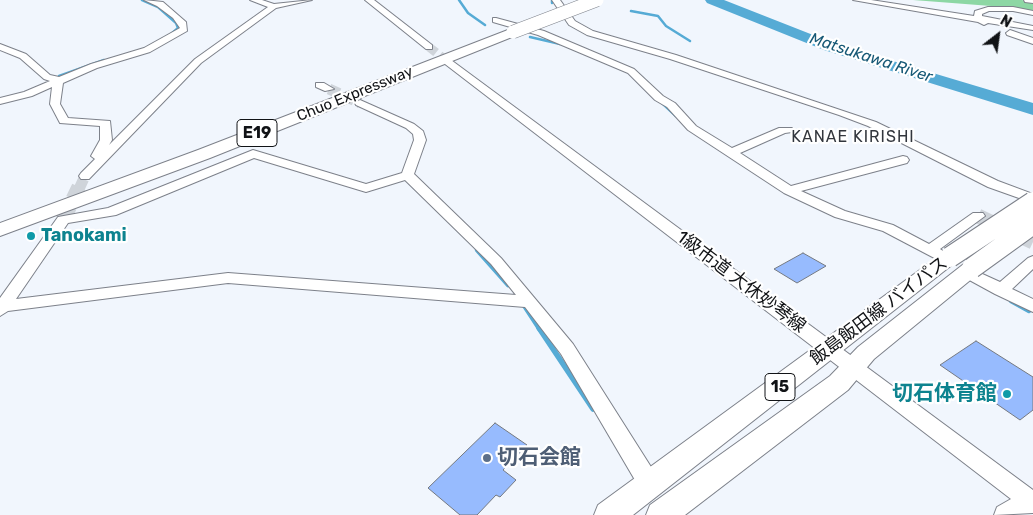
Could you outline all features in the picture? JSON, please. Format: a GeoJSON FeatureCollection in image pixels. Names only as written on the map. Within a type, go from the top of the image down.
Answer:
{"type":"FeatureCollection","features":[{"type":"Feature","properties":{"kind":"highway","name":"Chuo Expressway"},"geometry":{"type":"LineString","coordinates":[[0,219],[184,151],[504,27],[580,0]]}},
{"type":"Feature","properties":{"kind":"highway","name":"Chuo Expressway"},"geometry":{"type":"LineString","coordinates":[[0,230],[204,154],[504,27],[597,0]]}},
{"type":"Feature","properties":{"kind":"main road","name":"飯島飯田線 バイパス"},"geometry":{"type":"LineString","coordinates":[[609,515],[830,350],[954,261],[1033,200]]}},
{"type":"Feature","properties":{"kind":"main road","name":"飯島飯田線 バイパス"},"geometry":{"type":"LineString","coordinates":[[670,512],[839,383],[954,261],[1033,224]]}},
{"type":"Feature","properties":{"kind":"street"},"geometry":{"type":"LineString","coordinates":[[0,101],[28,94],[94,66],[147,50],[184,29],[176,16],[160,4],[148,0]]}},
{"type":"Feature","properties":{"kind":"street"},"geometry":{"type":"LineString","coordinates":[[254,0],[274,6]]}},
{"type":"Feature","properties":{"kind":"street"},"geometry":{"type":"LineString","coordinates":[[58,80],[55,104],[64,121],[106,123],[106,140],[85,176],[198,60],[274,6],[308,0]]}},
{"type":"Feature","properties":{"kind":"street"},"geometry":{"type":"LineString","coordinates":[[369,0],[429,47]]}},
{"type":"Feature","properties":{"kind":"street"},"geometry":{"type":"LineString","coordinates":[[556,0],[572,23],[590,33],[673,57],[851,116],[1033,200]]}},
{"type":"Feature","properties":{"kind":"street"},"geometry":{"type":"LineString","coordinates":[[857,0],[1033,28]]}},
{"type":"Feature","properties":{"kind":"street"},"geometry":{"type":"LineString","coordinates":[[1028,0],[1033,1]]}},
{"type":"Feature","properties":{"kind":"street"},"geometry":{"type":"LineString","coordinates":[[1033,13],[1013,9],[988,9],[978,13],[980,20],[992,27],[1033,41]]}},
{"type":"Feature","properties":{"kind":"street"},"geometry":{"type":"LineString","coordinates":[[504,27],[541,33],[631,71],[660,98],[671,105],[692,128],[789,190],[840,214],[888,228],[954,261],[1001,290],[1033,306]]}},
{"type":"Feature","properties":{"kind":"street"},"geometry":{"type":"LineString","coordinates":[[0,47],[23,56],[47,77],[58,80]]}},
{"type":"Feature","properties":{"kind":"street","name":"1級市道 大休妙琴線"},"geometry":{"type":"LineString","coordinates":[[448,62],[1033,503]]}},
{"type":"Feature","properties":{"kind":"street"},"geometry":{"type":"LineString","coordinates":[[360,103],[410,126],[419,133],[420,140],[406,175]]}},
{"type":"Feature","properties":{"kind":"street"},"geometry":{"type":"LineString","coordinates":[[731,153],[783,130],[788,130]]}},
{"type":"Feature","properties":{"kind":"street"},"geometry":{"type":"LineString","coordinates":[[2,308],[63,220],[110,212],[253,154],[366,188],[406,175]]}},
{"type":"Feature","properties":{"kind":"street"},"geometry":{"type":"LineString","coordinates":[[789,190],[903,160]]}},
{"type":"Feature","properties":{"kind":"street"},"geometry":{"type":"LineString","coordinates":[[406,175],[431,196],[496,261],[530,302],[567,350],[650,485]]}},
{"type":"Feature","properties":{"kind":"street"},"geometry":{"type":"LineString","coordinates":[[1015,192],[1016,197],[1033,206]]}},
{"type":"Feature","properties":{"kind":"street"},"geometry":{"type":"LineString","coordinates":[[954,261],[978,216]]}},
{"type":"Feature","properties":{"kind":"street"},"geometry":{"type":"LineString","coordinates":[[1001,290],[1033,261]]}},
{"type":"Feature","properties":{"kind":"street"},"geometry":{"type":"LineString","coordinates":[[2,308],[228,278],[530,302]]}},
{"type":"Feature","properties":{"kind":"street"},"geometry":{"type":"LineString","coordinates":[[1006,515],[1016,508],[1033,503]]}},
{"type":"Feature","properties":{"kind":"green space"},"geometry":{"type":"Polygon","coordinates":[[[913,0],[1022,0],[1033,3],[1033,11],[1004,7],[913,0]]]}},
{"type":"Feature","properties":{"kind":"building"},"geometry":{"type":"Polygon","coordinates":[[[803,253],[826,266],[797,283],[774,269],[803,253]]]}},
{"type":"Feature","properties":{"kind":"building","name":"切石体育館"},"geometry":{"type":"Polygon","coordinates":[[[976,341],[1033,377],[1033,410],[1020,420],[940,365],[976,341]]]}},
{"type":"Feature","properties":{"kind":"building","name":"切石会館"},"geometry":{"type":"Polygon","coordinates":[[[495,423],[527,445],[503,470],[516,480],[500,497],[496,495],[477,515],[460,515],[428,488],[495,423]]]}},
{"type":"Feature","properties":{"kind":"waterway"},"geometry":{"type":"LineString","coordinates":[[142,0],[158,7],[176,23],[178,28],[171,34]]}},
{"type":"Feature","properties":{"kind":"waterway"},"geometry":{"type":"LineString","coordinates":[[459,0],[468,13],[485,25]]}},
{"type":"Feature","properties":{"kind":"waterway","name":"Matsukawa River"},"geometry":{"type":"LineString","coordinates":[[712,0],[830,47],[1033,109]]}},
{"type":"Feature","properties":{"kind":"waterway"},"geometry":{"type":"LineString","coordinates":[[631,11],[658,16],[666,26],[690,41]]}},
{"type":"Feature","properties":{"kind":"waterway"},"geometry":{"type":"LineString","coordinates":[[530,37],[560,44]]}},
{"type":"Feature","properties":{"kind":"waterway"},"geometry":{"type":"LineString","coordinates":[[59,76],[104,60]]}},
{"type":"Feature","properties":{"kind":"waterway"},"geometry":{"type":"LineString","coordinates":[[661,102],[676,116]]}},
{"type":"Feature","properties":{"kind":"waterway"},"geometry":{"type":"LineString","coordinates":[[477,250],[508,285]]}},
{"type":"Feature","properties":{"kind":"waterway"},"geometry":{"type":"LineString","coordinates":[[1011,301],[1029,311]]}},
{"type":"Feature","properties":{"kind":"waterway"},"geometry":{"type":"LineString","coordinates":[[523,304],[540,330]]}},
{"type":"Feature","properties":{"kind":"waterway"},"geometry":{"type":"LineString","coordinates":[[539,328],[593,409]]}},
{"type":"Feature","properties":{"kind":"tunnel"},"geometry":{"type":"LineString","coordinates":[[429,47],[448,62]]}},
{"type":"Feature","properties":{"kind":"tunnel"},"geometry":{"type":"LineString","coordinates":[[329,89],[360,103]]}},
{"type":"Feature","properties":{"kind":"tunnel"},"geometry":{"type":"LineString","coordinates":[[79,189],[85,176]]}},
{"type":"Feature","properties":{"kind":"tunnel"},"geometry":{"type":"LineString","coordinates":[[63,220],[79,187]]}},
{"type":"Feature","properties":{"kind":"tunnel"},"geometry":{"type":"LineString","coordinates":[[978,216],[1033,242]]}},
{"type":"Feature","properties":{"kind":"place","name":"Tanokami"},"geometry":{"type":"Point","coordinates":[31,236]}},
{"type":"Feature","properties":{"kind":"place","name":"切石体育館"},"geometry":{"type":"Point","coordinates":[1007,394]}},
{"type":"Feature","properties":{"kind":"place","name":"切石会館"},"geometry":{"type":"Point","coordinates":[487,458]}},
{"type":"Feature","properties":{"kind":"district","name":"KANAE KIRISHI"},"geometry":{"type":"Point","coordinates":[853,137]}}]}
